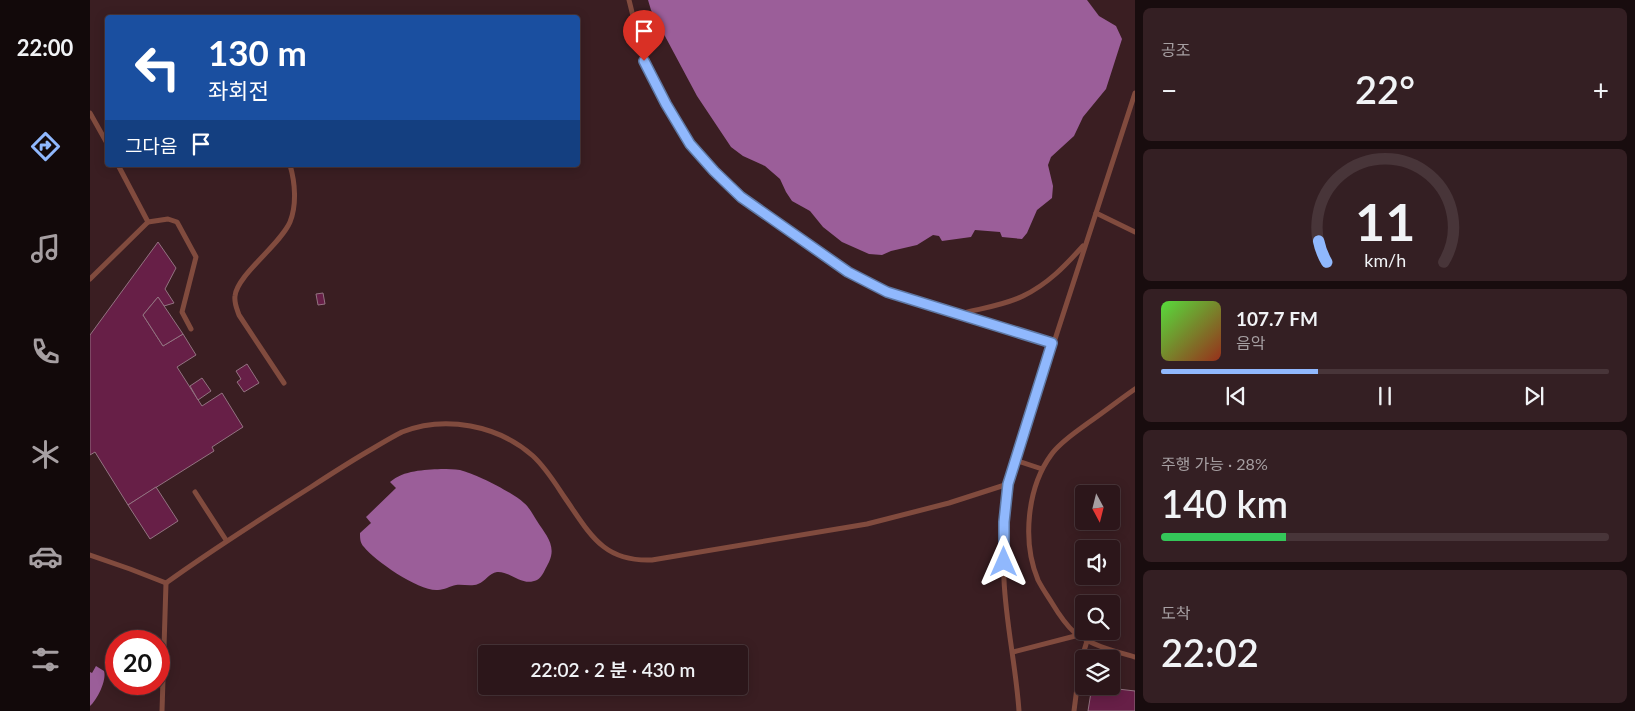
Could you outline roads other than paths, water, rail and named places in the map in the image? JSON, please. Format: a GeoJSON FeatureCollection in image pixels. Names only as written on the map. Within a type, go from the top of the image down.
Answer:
{"type":"FeatureCollection","features":[{"type":"Feature","properties":{"kind":"lane"},"geometry":{"type":"LineString","coordinates":[[629,0],[644,61],[666,104],[690,144],[741,197],[848,272],[887,292],[1052,343]]}},
{"type":"Feature","properties":{"kind":"lane"},"geometry":{"type":"LineString","coordinates":[[1019,711],[1004,582],[1004,522],[1008,484],[1052,343],[1135,93]]}},
{"type":"Feature","properties":{"kind":"lane"},"geometry":{"type":"LineString","coordinates":[[90,113],[105,138]]}},
{"type":"Feature","properties":{"kind":"lane"},"geometry":{"type":"LineString","coordinates":[[119,167],[148,222]]}},
{"type":"Feature","properties":{"kind":"lane"},"geometry":{"type":"LineString","coordinates":[[284,383],[239,315],[235,306],[235,297],[238,286],[282,235],[290,222],[294,204],[290,167]]}},
{"type":"Feature","properties":{"kind":"lane"},"geometry":{"type":"LineString","coordinates":[[1096,213],[1135,232]]}},
{"type":"Feature","properties":{"kind":"lane"},"geometry":{"type":"LineString","coordinates":[[90,279],[148,222],[168,219],[177,222],[196,257],[182,312],[190,329]]}},
{"type":"Feature","properties":{"kind":"lane"},"geometry":{"type":"LineString","coordinates":[[962,314],[1022,297],[1059,272],[1086,244]]}},
{"type":"Feature","properties":{"kind":"lane"},"geometry":{"type":"LineString","coordinates":[[1075,632],[1056,611],[1038,580],[1032,560],[1030,537],[1031,512],[1036,486],[1042,469],[1052,453],[1070,436],[1135,389]]}},
{"type":"Feature","properties":{"kind":"lane"},"geometry":{"type":"LineString","coordinates":[[166,583],[226,540],[386,441],[413,429],[443,424],[464,425],[488,430],[507,437],[524,448],[547,472],[591,536],[611,552],[635,561],[867,524],[949,503],[1008,484]]}},
{"type":"Feature","properties":{"kind":"lane"},"geometry":{"type":"LineString","coordinates":[[1015,460],[1042,469]]}},
{"type":"Feature","properties":{"kind":"lane"},"geometry":{"type":"LineString","coordinates":[[195,492],[226,540]]}},
{"type":"Feature","properties":{"kind":"lane"},"geometry":{"type":"LineString","coordinates":[[90,555],[166,583]]}},
{"type":"Feature","properties":{"kind":"lane"},"geometry":{"type":"LineString","coordinates":[[162,711],[166,583]]}},
{"type":"Feature","properties":{"kind":"lane"},"geometry":{"type":"LineString","coordinates":[[1013,652],[1075,636]]}},
{"type":"Feature","properties":{"kind":"lane"},"geometry":{"type":"LineString","coordinates":[[1074,711],[1080,664],[1087,641],[1135,657]]}}]}
